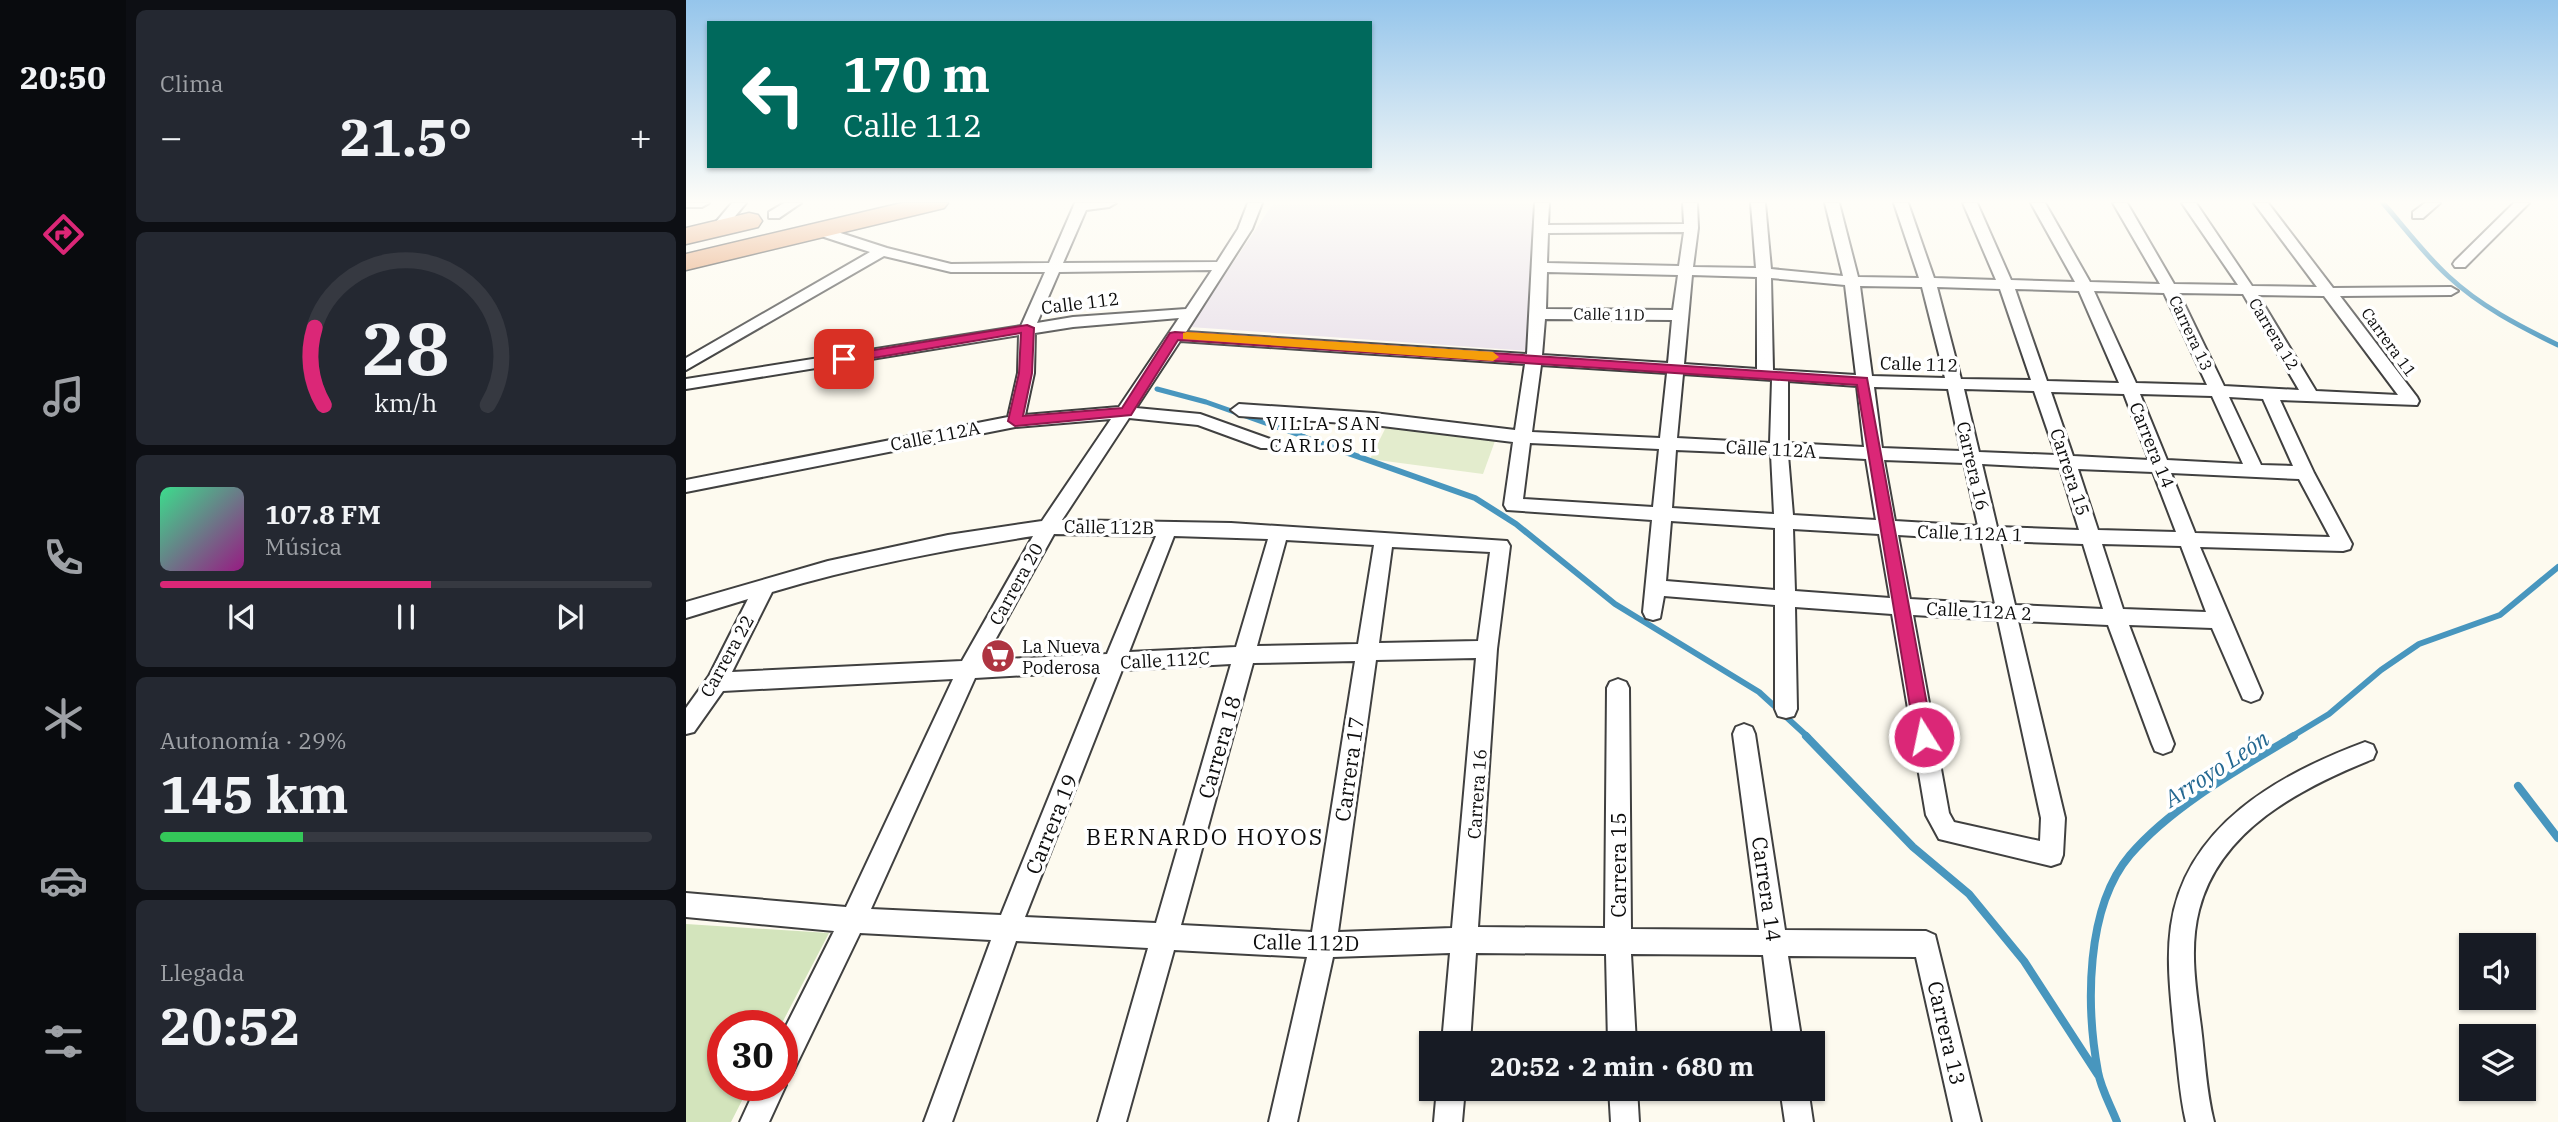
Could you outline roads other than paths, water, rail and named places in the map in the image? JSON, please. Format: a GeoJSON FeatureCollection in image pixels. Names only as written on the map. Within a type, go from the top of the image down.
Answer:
{"type":"FeatureCollection","features":[{"type":"Feature","properties":{"kind":"highway"},"geometry":{"type":"LineString","coordinates":[[686,262],[714,255]]}},
{"type":"Feature","properties":{"kind":"street"},"geometry":{"type":"LineString","coordinates":[[686,365],[875,255]]}},
{"type":"Feature","properties":{"kind":"street"},"geometry":{"type":"LineString","coordinates":[[900,255],[951,268],[1222,266]]}},
{"type":"Feature","properties":{"kind":"street"},"geometry":{"type":"LineString","coordinates":[[1015,421],[1026,373],[1027,328],[1059,255]]}},
{"type":"Feature","properties":{"kind":"street","name":"Carrera 20"},"geometry":{"type":"LineString","coordinates":[[798,1032],[853,920],[967,671],[1048,527],[1229,255]]}},
{"type":"Feature","properties":{"kind":"street"},"geometry":{"type":"LineString","coordinates":[[1521,437],[1534,360],[1539,255]]}},
{"type":"Feature","properties":{"kind":"street"},"geometry":{"type":"LineString","coordinates":[[1653,612],[1687,255]]}},
{"type":"Feature","properties":{"kind":"street"},"geometry":{"type":"LineString","coordinates":[[1762,255],[1784,524],[1786,709]]}},
{"type":"Feature","properties":{"kind":"street"},"geometry":{"type":"LineString","coordinates":[[1845,255],[1852,281],[1874,454],[1890,530],[1901,607]]}},
{"type":"Feature","properties":{"kind":"street","name":"Carrera 16"},"geometry":{"type":"LineString","coordinates":[[1901,607],[1938,815],[1947,831],[2051,855],[2053,817],[2004,612],[1955,385],[1919,255]]}},
{"type":"Feature","properties":{"kind":"street","name":"Carrera 15"},"geometry":{"type":"LineString","coordinates":[[1993,255],[2042,386],[2116,618],[2164,744]]}},
{"type":"Feature","properties":{"kind":"street","name":"Carrera 14"},"geometry":{"type":"LineString","coordinates":[[2068,255],[2085,286],[2131,391],[2219,620],[2251,694]]}},
{"type":"Feature","properties":{"kind":"street","name":"Carrera 13"},"geometry":{"type":"LineString","coordinates":[[2150,255],[2170,289],[2255,470]]}},
{"type":"Feature","properties":{"kind":"street","name":"Carrera 12"},"geometry":{"type":"LineString","coordinates":[[2225,255],[2311,396]]}},
{"type":"Feature","properties":{"kind":"street","name":"Carrera 11"},"geometry":{"type":"LineString","coordinates":[[2302,255],[2411,401]]}},
{"type":"Feature","properties":{"kind":"street"},"geometry":{"type":"LineString","coordinates":[[2460,264],[2469,255]]}},
{"type":"Feature","properties":{"kind":"street"},"geometry":{"type":"LineString","coordinates":[[1538,267],[1763,273],[1852,281],[2331,292],[2451,291]]}},
{"type":"Feature","properties":{"kind":"street","name":"Calle 112"},"geometry":{"type":"LineString","coordinates":[[686,384],[1027,328],[1121,317],[1189,313]]}},
{"type":"Feature","properties":{"kind":"street","name":"Calle 11D"},"geometry":{"type":"LineString","coordinates":[[1538,314],[1680,315]]}},
{"type":"Feature","properties":{"kind":"street","name":"Calle 112"},"geometry":{"type":"LineString","coordinates":[[1175,335],[1863,382],[2131,391],[2218,391],[2411,401]]}},
{"type":"Feature","properties":{"kind":"street"},"geometry":{"type":"LineString","coordinates":[[2269,393],[2305,473]]}},
{"type":"Feature","properties":{"kind":"street","name":"Calle 112A"},"geometry":{"type":"LineString","coordinates":[[1239,410],[1374,419],[1521,437],[1972,460],[2305,473]]}},
{"type":"Feature","properties":{"kind":"street","name":"Calle 112A"},"geometry":{"type":"LineString","coordinates":[[686,486],[1015,421],[1126,412],[1200,420],[1267,444]]}},
{"type":"Feature","properties":{"kind":"street","name":"Calle 112A 1"},"geometry":{"type":"LineString","coordinates":[[1521,437],[1513,505],[1890,530],[2343,544],[2305,473]]}},
{"type":"Feature","properties":{"kind":"street","name":"Calle 112B"},"geometry":{"type":"LineString","coordinates":[[686,610],[828,568],[948,542],[1048,527],[1168,528],[1500,546]]}},
{"type":"Feature","properties":{"kind":"street","name":"Carrera 19"},"geometry":{"type":"LineString","coordinates":[[938,1122],[1008,929],[1168,528]]}},
{"type":"Feature","properties":{"kind":"street","name":"Carrera 18"},"geometry":{"type":"LineString","coordinates":[[1112,1122],[1279,533]]}},
{"type":"Feature","properties":{"kind":"street","name":"Carrera 17"},"geometry":{"type":"LineString","coordinates":[[1283,1122],[1323,945],[1384,539]]}},
{"type":"Feature","properties":{"kind":"street","name":"Carrera 16"},"geometry":{"type":"LineString","coordinates":[[1457,1031],[1487,649],[1500,546]]}},
{"type":"Feature","properties":{"kind":"street","name":"Carrera 22"},"geometry":{"type":"LineString","coordinates":[[686,726],[717,682],[765,586]]}},
{"type":"Feature","properties":{"kind":"street","name":"Calle 112A 2"},"geometry":{"type":"LineString","coordinates":[[1655,588],[1901,607],[2116,618],[2219,620]]}},
{"type":"Feature","properties":{"kind":"street","name":"Calle 112C"},"geometry":{"type":"LineString","coordinates":[[717,682],[1245,655],[1487,649]]}},
{"type":"Feature","properties":{"kind":"street","name":"Carrera 15"},"geometry":{"type":"LineString","coordinates":[[1618,688],[1618,940],[1622,1031]]}},
{"type":"Feature","properties":{"kind":"street","name":"Carrera 14"},"geometry":{"type":"LineString","coordinates":[[1744,734],[1786,1031]]}},
{"type":"Feature","properties":{"kind":"street"},"geometry":{"type":"LineString","coordinates":[[2200,1122],[2181,980],[2186,911],[2205,863],[2247,814],[2293,783],[2365,752]]}},
{"type":"Feature","properties":{"kind":"street","name":"Calle 112D"},"geometry":{"type":"LineString","coordinates":[[686,905],[853,920],[1323,945],[1466,940],[1926,944]]}},
{"type":"Feature","properties":{"kind":"street","name":"Carrera 13"},"geometry":{"type":"LineString","coordinates":[[1926,944],[1967,1122]]}},
{"type":"Feature","properties":{"kind":"street"},"geometry":{"type":"LineString","coordinates":[[754,1122],[764,1101]]}},
{"type":"Feature","properties":{"kind":"street"},"geometry":{"type":"LineString","coordinates":[[1448,1122],[1450,1101]]}},
{"type":"Feature","properties":{"kind":"street"},"geometry":{"type":"LineString","coordinates":[[1624,1101],[1625,1122]]}},
{"type":"Feature","properties":{"kind":"street"},"geometry":{"type":"LineString","coordinates":[[1796,1101],[1799,1122]]}},
{"type":"Feature","properties":{"kind":"waterway"},"geometry":{"type":"LineString","coordinates":[[2428,255],[2473,297],[2500,315],[2558,345]]}},
{"type":"Feature","properties":{"kind":"waterway"},"geometry":{"type":"LineString","coordinates":[[1157,389],[1206,402],[1305,437]]}},
{"type":"Feature","properties":{"kind":"waterway"},"geometry":{"type":"LineString","coordinates":[[1300,436],[1475,498],[1516,524],[1615,604],[1759,692],[1808,737]]}},
{"type":"Feature","properties":{"kind":"waterway","name":"Arroyo León"},"geometry":{"type":"LineString","coordinates":[[2291,737],[2329,714],[2381,670],[2419,644],[2500,615],[2558,567]]}},
{"type":"Feature","properties":{"kind":"waterway"},"geometry":{"type":"LineString","coordinates":[[1806,736],[1913,847],[1969,894],[2024,961],[2098,1075]]}},
{"type":"Feature","properties":{"kind":"waterway","name":"Arroyo León"},"geometry":{"type":"LineString","coordinates":[[2117,1122],[2098,1072],[2091,989],[2097,930],[2104,902],[2115,877],[2130,855],[2166,820],[2207,790],[2294,736]]}},
{"type":"Feature","properties":{"kind":"waterway"},"geometry":{"type":"LineString","coordinates":[[2518,786],[2558,838]]}},
{"type":"Feature","properties":{"kind":"place","name":"La Nueva Poderosa"},"geometry":{"type":"Point","coordinates":[998,656]}},
{"type":"Feature","properties":{"kind":"district","name":"VILLA SAN CARLOS II"},"geometry":{"type":"Point","coordinates":[1324,434]}},
{"type":"Feature","properties":{"kind":"district","name":"BERNARDO HOYOS"},"geometry":{"type":"Point","coordinates":[1205,836]}}]}
